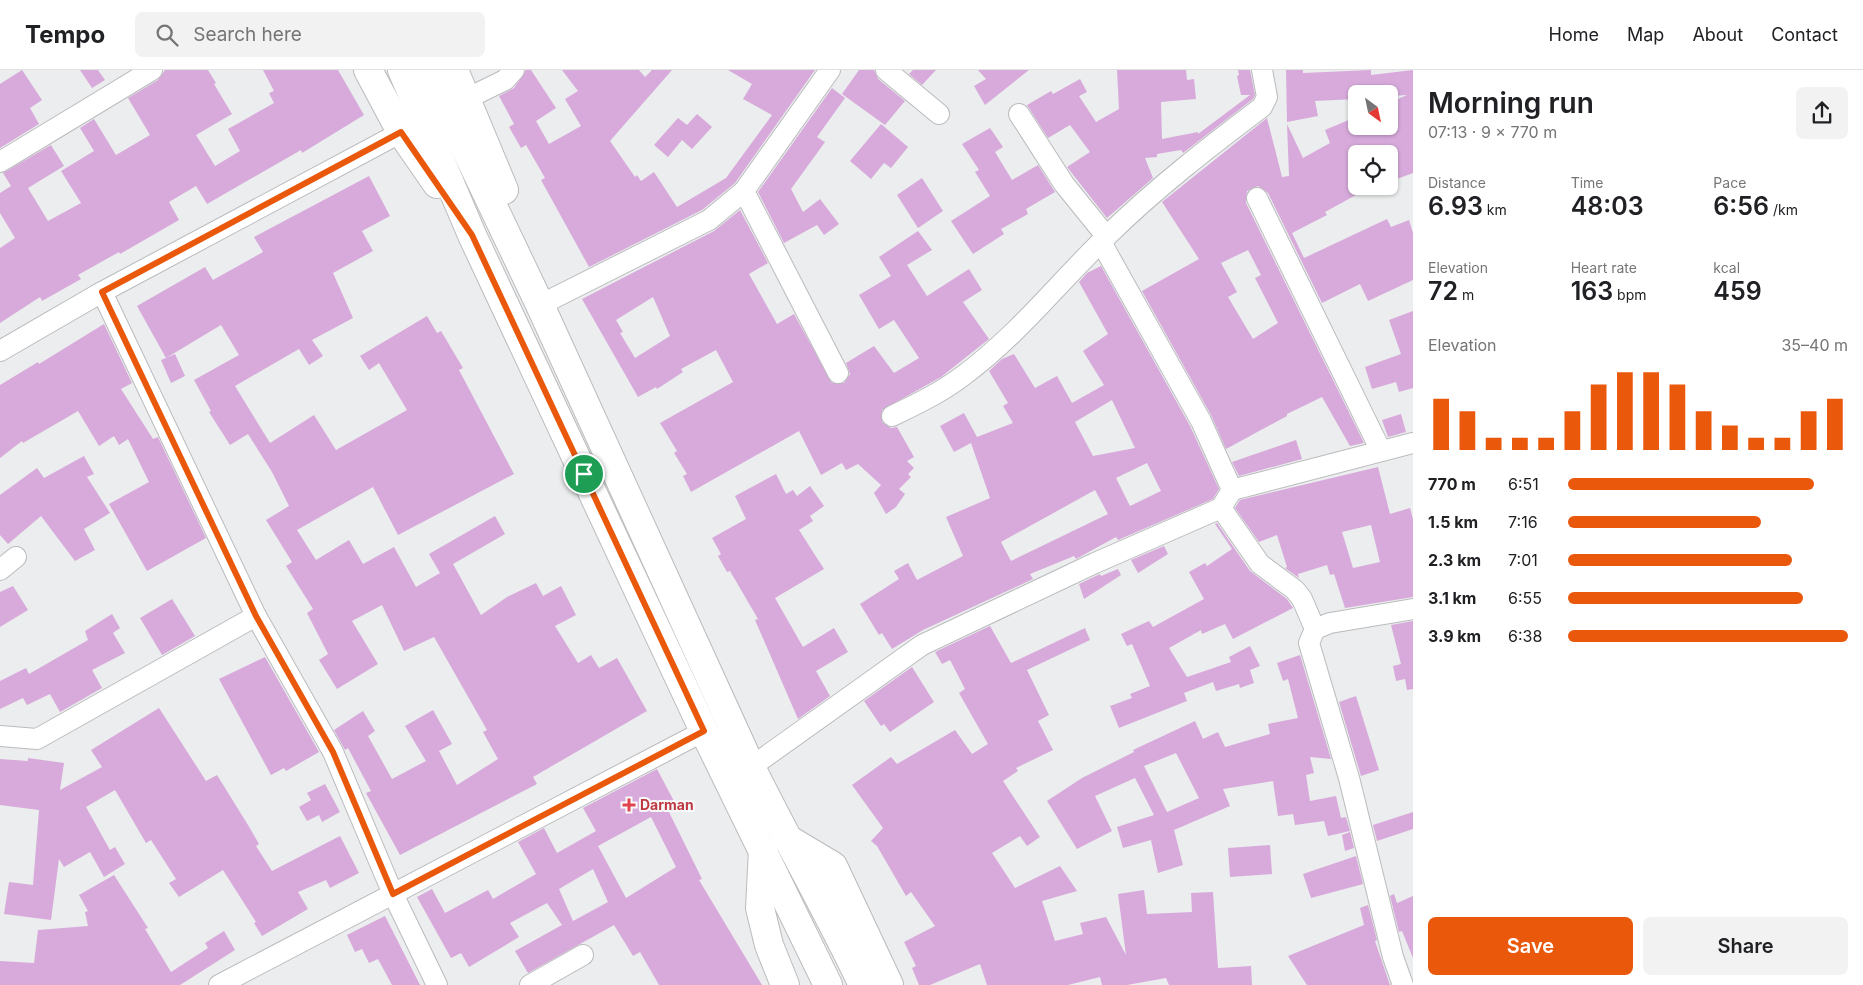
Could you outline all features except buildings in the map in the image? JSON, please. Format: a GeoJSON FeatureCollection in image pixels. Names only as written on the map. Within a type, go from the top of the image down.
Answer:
{"type":"FeatureCollection","features":[{"type":"Feature","properties":{"kind":"main road"},"geometry":{"type":"LineString","coordinates":[[368,70],[434,115]]}},
{"type":"Feature","properties":{"kind":"main road"},"geometry":{"type":"LineString","coordinates":[[402,70],[434,115],[540,305],[751,767],[774,843],[808,942],[828,985]]}},
{"type":"Feature","properties":{"kind":"main road"},"geometry":{"type":"LineString","coordinates":[[428,70],[434,115],[472,235],[704,731],[774,843],[838,933],[863,985]]}},
{"type":"Feature","properties":{"kind":"main road"},"geometry":{"type":"LineString","coordinates":[[434,115],[454,70]]}},
{"type":"Feature","properties":{"kind":"main road"},"geometry":{"type":"LineString","coordinates":[[584,474],[613,465]]}},
{"type":"Feature","properties":{"kind":"main road"},"geometry":{"type":"LineString","coordinates":[[774,843],[760,908],[769,945],[785,985]]}},
{"type":"Feature","properties":{"kind":"main road"},"geometry":{"type":"LineString","coordinates":[[774,843],[832,866],[889,985]]}},
{"type":"Feature","properties":{"kind":"street"},"geometry":{"type":"LineString","coordinates":[[0,162],[152,70]]}},
{"type":"Feature","properties":{"kind":"street"},"geometry":{"type":"LineString","coordinates":[[0,351],[102,292],[434,115],[505,80],[514,70]]}},
{"type":"Feature","properties":{"kind":"street"},"geometry":{"type":"LineString","coordinates":[[540,305],[709,220],[744,191],[830,70]]}},
{"type":"Feature","properties":{"kind":"street"},"geometry":{"type":"LineString","coordinates":[[886,70],[939,114]]}},
{"type":"Feature","properties":{"kind":"street"},"geometry":{"type":"LineString","coordinates":[[892,416],[919,404],[964,376],[996,348],[1104,239],[1183,167],[1262,107],[1266,97],[1262,70]]}},
{"type":"Feature","properties":{"kind":"street"},"geometry":{"type":"LineString","coordinates":[[1019,114],[1064,184],[1104,239],[1201,421],[1232,490]]}},
{"type":"Feature","properties":{"kind":"street"},"geometry":{"type":"LineString","coordinates":[[744,191],[838,373]]}},
{"type":"Feature","properties":{"kind":"street"},"geometry":{"type":"LineString","coordinates":[[1257,198],[1381,451]]}},
{"type":"Feature","properties":{"kind":"street"},"geometry":{"type":"LineString","coordinates":[[102,292],[256,616],[333,752],[393,894],[437,985]]}},
{"type":"Feature","properties":{"kind":"street"},"geometry":{"type":"LineString","coordinates":[[751,767],[922,644],[1095,562],[1221,508],[1232,490],[1413,443]]}},
{"type":"Feature","properties":{"kind":"street"},"geometry":{"type":"LineString","coordinates":[[1221,508],[1260,564],[1295,590],[1302,599],[1315,629]]}},
{"type":"Feature","properties":{"kind":"street"},"geometry":{"type":"LineString","coordinates":[[0,570],[16,557]]}},
{"type":"Feature","properties":{"kind":"street"},"geometry":{"type":"LineString","coordinates":[[1403,985],[1391,948],[1349,778],[1309,643],[1315,629],[1330,623],[1413,609]]}},
{"type":"Feature","properties":{"kind":"street"},"geometry":{"type":"LineString","coordinates":[[0,736],[37,739],[256,616]]}},
{"type":"Feature","properties":{"kind":"street"},"geometry":{"type":"LineString","coordinates":[[219,985],[704,731]]}},
{"type":"Feature","properties":{"kind":"street"},"geometry":{"type":"LineString","coordinates":[[530,985],[583,955]]}},
{"type":"Feature","properties":{"kind":"place","name":"Darman"},"geometry":{"type":"Point","coordinates":[629,805]}},
{"type":"Feature","properties":{"kind":"route"},"geometry":{"type":"LineString","coordinates":[[401,132],[472,235],[584,474],[704,731],[393,894],[333,752],[256,616],[102,292],[401,132]]}}]}
